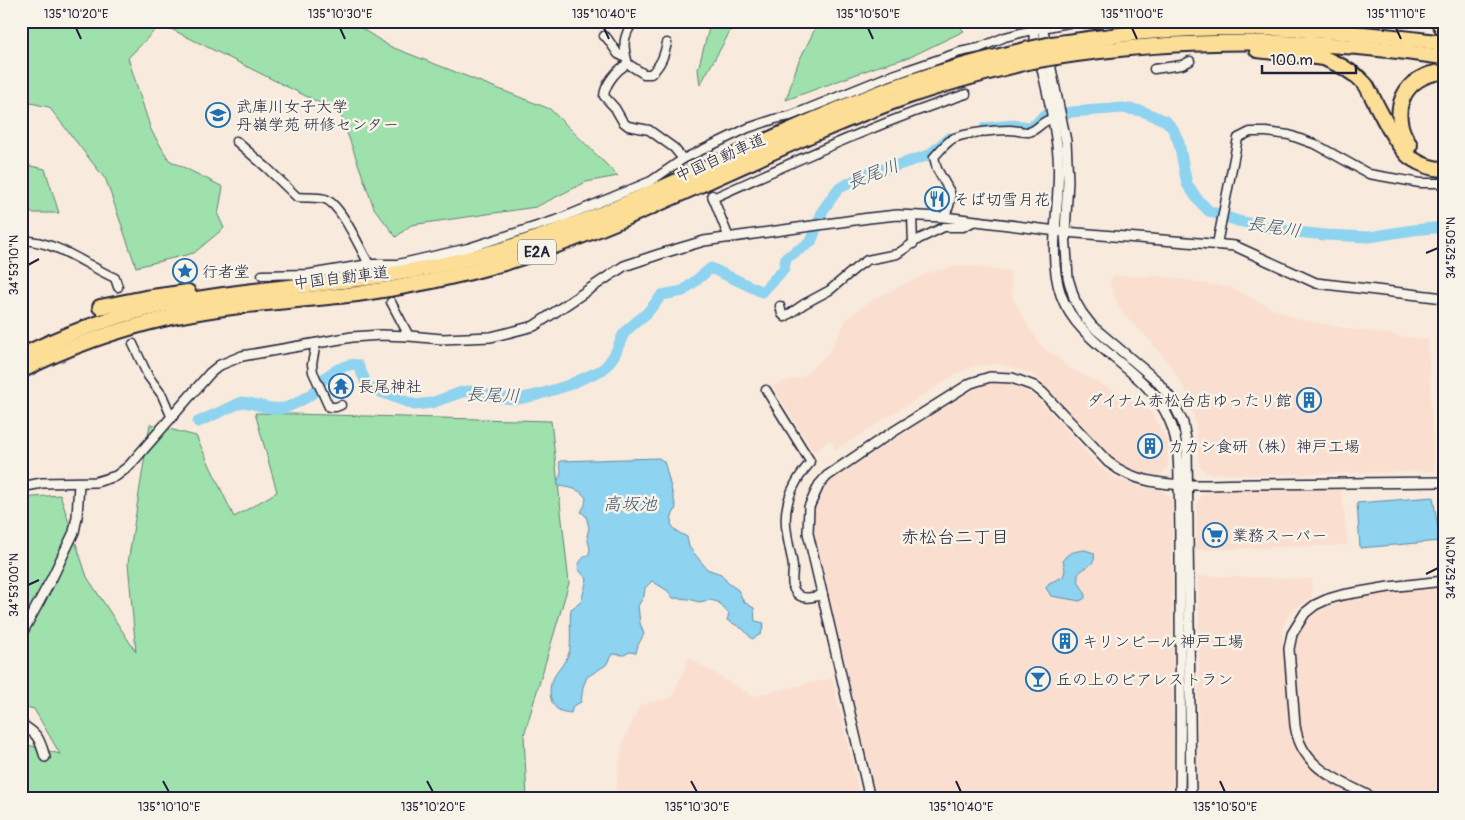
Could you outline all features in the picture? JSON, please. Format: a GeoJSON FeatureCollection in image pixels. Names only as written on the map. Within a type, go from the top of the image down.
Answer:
{"type":"FeatureCollection","features":[{"type":"Feature","properties":{"kind":"highway"},"geometry":{"type":"LineString","coordinates":[[1147,32],[1211,23],[1273,21]]}},
{"type":"Feature","properties":{"kind":"highway"},"geometry":{"type":"LineString","coordinates":[[1438,21],[1444,30]]}},
{"type":"Feature","properties":{"kind":"highway","name":"中国自動車道"},"geometry":{"type":"LineString","coordinates":[[21,356],[92,325],[144,310],[198,299],[410,272],[468,259],[513,246],[630,201],[790,130],[877,94],[977,61],[1031,55],[1147,32],[1208,28],[1278,28],[1444,43]]}},
{"type":"Feature","properties":{"kind":"highway","name":"中国自動車道"},"geometry":{"type":"LineString","coordinates":[[1054,51],[1235,42],[1323,44],[1444,57]]}},
{"type":"Feature","properties":{"kind":"highway"},"geometry":{"type":"LineString","coordinates":[[1200,43],[1324,58],[1343,67],[1366,85],[1399,145],[1410,157],[1422,164],[1438,169],[1444,168]]}},
{"type":"Feature","properties":{"kind":"highway","name":"中国自動車道"},"geometry":{"type":"LineString","coordinates":[[21,371],[98,337],[174,317],[245,306],[383,290],[442,279],[502,263],[598,229],[798,141],[908,96],[1031,55]]}},
{"type":"Feature","properties":{"kind":"highway"},"geometry":{"type":"LineString","coordinates":[[1444,72],[1427,75],[1414,82],[1405,93],[1401,102],[1399,117],[1404,136],[1411,146],[1434,160],[1444,161]]}},
{"type":"Feature","properties":{"kind":"highway"},"geometry":{"type":"LineString","coordinates":[[100,307],[167,294],[213,290],[282,288]]}},
{"type":"Feature","properties":{"kind":"street"},"geometry":{"type":"LineString","coordinates":[[627,62],[624,40],[634,21]]}},
{"type":"Feature","properties":{"kind":"street"},"geometry":{"type":"LineString","coordinates":[[262,275],[309,274],[369,264],[398,264],[468,248],[559,219],[651,181],[682,158],[748,128],[790,116],[884,78],[951,55],[979,48],[1031,26],[1073,22],[1103,24],[1128,21]]}},
{"type":"Feature","properties":{"kind":"street"},"geometry":{"type":"LineString","coordinates":[[1042,25],[1066,141],[1068,182],[1060,231]]}},
{"type":"Feature","properties":{"kind":"street"},"geometry":{"type":"LineString","coordinates":[[1031,26],[1048,98],[1058,154],[1060,231],[1068,278],[1075,301],[1092,326],[1156,380],[1172,400],[1183,423],[1187,445],[1183,484],[1180,799]]}},
{"type":"Feature","properties":{"kind":"street"},"geometry":{"type":"LineString","coordinates":[[604,36],[618,54],[644,74],[651,74],[662,61],[667,43]]}},
{"type":"Feature","properties":{"kind":"street"},"geometry":{"type":"LineString","coordinates":[[1154,69],[1182,65],[1190,60]]}},
{"type":"Feature","properties":{"kind":"street"},"geometry":{"type":"LineString","coordinates":[[627,62],[608,84],[604,90],[604,96],[628,126],[649,130],[674,148],[682,158]]}},
{"type":"Feature","properties":{"kind":"street"},"geometry":{"type":"LineString","coordinates":[[729,238],[713,196],[831,145],[966,94]]}},
{"type":"Feature","properties":{"kind":"street"},"geometry":{"type":"LineString","coordinates":[[944,217],[951,198],[950,192],[937,170],[934,157],[948,142],[955,138],[974,134],[1008,130],[1028,132],[1035,130],[1047,119],[1052,119]]}},
{"type":"Feature","properties":{"kind":"street"},"geometry":{"type":"LineString","coordinates":[[1217,244],[1238,138],[1250,132],[1289,135],[1317,145],[1369,174],[1420,183],[1444,183]]}},
{"type":"Feature","properties":{"kind":"street"},"geometry":{"type":"LineString","coordinates":[[236,141],[268,168],[297,197],[326,199],[336,207],[369,264]]}},
{"type":"Feature","properties":{"kind":"street"},"geometry":{"type":"LineString","coordinates":[[912,216],[913,244]]}},
{"type":"Feature","properties":{"kind":"street"},"geometry":{"type":"LineString","coordinates":[[21,487],[42,483],[96,482],[116,476],[129,466],[210,373],[220,365],[242,356],[352,337],[381,334],[442,340],[491,337],[534,326],[624,266],[704,241],[870,218],[944,217],[1060,231],[1235,246],[1316,283],[1444,298]]}},
{"type":"Feature","properties":{"kind":"street"},"geometry":{"type":"LineString","coordinates":[[780,306],[785,317],[830,290],[867,260],[897,254],[933,231],[944,227],[963,227],[974,221]]}},
{"type":"Feature","properties":{"kind":"street"},"geometry":{"type":"LineString","coordinates":[[21,240],[52,246],[72,254],[115,278],[118,287]]}},
{"type":"Feature","properties":{"kind":"street"},"geometry":{"type":"LineString","coordinates":[[391,302],[409,336]]}},
{"type":"Feature","properties":{"kind":"street"},"geometry":{"type":"LineString","coordinates":[[316,343],[312,364],[315,376],[329,407],[341,405]]}},
{"type":"Feature","properties":{"kind":"street"},"geometry":{"type":"LineString","coordinates":[[133,344],[148,376],[162,395],[172,418]]}},
{"type":"Feature","properties":{"kind":"street"},"geometry":{"type":"LineString","coordinates":[[870,799],[808,533],[809,507],[820,485],[837,468],[971,383],[995,377],[1012,378],[1034,386],[1043,393],[1103,458],[1119,470],[1134,477],[1148,480],[1183,484],[1444,482]]}},
{"type":"Feature","properties":{"kind":"street"},"geometry":{"type":"LineString","coordinates":[[766,390],[810,460],[792,489],[785,516],[793,567],[793,588],[804,598],[822,595]]}},
{"type":"Feature","properties":{"kind":"street"},"geometry":{"type":"LineString","coordinates":[[21,635],[74,532],[79,483]]}},
{"type":"Feature","properties":{"kind":"street"},"geometry":{"type":"LineString","coordinates":[[1183,484],[1192,799]]}},
{"type":"Feature","properties":{"kind":"street"},"geometry":{"type":"LineString","coordinates":[[1375,799],[1323,771],[1301,749],[1295,725],[1289,649],[1292,634],[1305,613],[1315,605],[1328,599],[1389,586],[1444,580]]}},
{"type":"Feature","properties":{"kind":"street"},"geometry":{"type":"LineString","coordinates":[[21,724],[35,733],[40,740],[45,758]]}},
{"type":"Feature","properties":{"kind":"shaded area"},"geometry":{"type":"Polygon","coordinates":[[[960,265],[1010,271],[1012,297],[1042,347],[1070,369],[1148,409],[1168,442],[1168,467],[1159,476],[1142,474],[1121,466],[1036,376],[1023,370],[997,364],[977,366],[959,372],[836,450],[830,440],[814,452],[772,385],[802,377],[828,354],[848,317],[878,297],[928,273],[960,265]]]}},
{"type":"Feature","properties":{"kind":"shaded area"},"geometry":{"type":"Polygon","coordinates":[[[1114,276],[1161,276],[1232,288],[1297,319],[1428,340],[1434,471],[1260,475],[1207,473],[1199,465],[1196,426],[1190,398],[1170,365],[1146,336],[1122,313],[1111,287],[1110,280],[1114,276]]]}},
{"type":"Feature","properties":{"kind":"shaded area"},"geometry":{"type":"Polygon","coordinates":[[[1444,332],[1444,473],[1437,473],[1437,337],[1444,332]]]}},
{"type":"Feature","properties":{"kind":"shaded area","name":"キリンビール 神戸工場"},"geometry":{"type":"Polygon","coordinates":[[[992,383],[1008,383],[1034,395],[1099,466],[1115,478],[1144,488],[1161,489],[1172,500],[1173,799],[877,799],[813,527],[817,501],[831,480],[974,388],[992,383]]]}},
{"type":"Feature","properties":{"kind":"shaded area"},"geometry":{"type":"Polygon","coordinates":[[[1341,489],[1348,545],[1196,550],[1197,502],[1208,490],[1341,489]]]}},
{"type":"Feature","properties":{"kind":"shaded area"},"geometry":{"type":"Polygon","coordinates":[[[1198,576],[1312,579],[1312,597],[1290,612],[1282,630],[1290,727],[1295,744],[1304,761],[1317,774],[1364,799],[1197,799],[1198,576]]]}},
{"type":"Feature","properties":{"kind":"shaded area"},"geometry":{"type":"Polygon","coordinates":[[[1444,584],[1444,799],[1386,799],[1319,764],[1303,741],[1296,695],[1295,662],[1297,636],[1305,622],[1322,609],[1350,599],[1444,584]]]}},
{"type":"Feature","properties":{"kind":"shaded area"},"geometry":{"type":"Polygon","coordinates":[[[689,658],[753,696],[832,678],[861,799],[614,799],[623,743],[640,705],[672,697],[689,658]]]}},
{"type":"Feature","properties":{"kind":"green space"},"geometry":{"type":"Polygon","coordinates":[[[21,21],[350,21],[389,46],[550,109],[618,176],[586,182],[536,207],[411,225],[396,237],[374,208],[340,113],[161,24],[128,58],[151,130],[169,160],[223,187],[218,215],[224,228],[194,253],[136,267],[106,180],[49,107],[21,101],[21,21]]]}},
{"type":"Feature","properties":{"kind":"green space"},"geometry":{"type":"Polygon","coordinates":[[[711,21],[736,21],[700,85],[698,69],[711,21]]]}},
{"type":"Feature","properties":{"kind":"green space"},"geometry":{"type":"Polygon","coordinates":[[[819,21],[954,21],[964,31],[910,57],[876,67],[786,100],[798,63],[819,21]]]}},
{"type":"Feature","properties":{"kind":"green space"},"geometry":{"type":"Polygon","coordinates":[[[21,164],[45,169],[59,213],[21,213],[21,164]]]}},
{"type":"Feature","properties":{"kind":"green space"},"geometry":{"type":"Polygon","coordinates":[[[255,413],[551,421],[569,583],[524,735],[527,799],[21,799],[21,743],[60,754],[34,709],[21,706],[21,498],[60,495],[87,577],[136,652],[128,563],[150,424],[196,436],[234,517],[277,492],[255,413]]]}},
{"type":"Feature","properties":{"kind":"water","name":"高坂池"},"geometry":{"type":"Polygon","coordinates":[[[659,458],[664,462],[676,508],[671,524],[676,531],[687,537],[689,547],[707,569],[721,574],[728,583],[738,590],[744,602],[754,608],[755,621],[764,623],[761,634],[752,639],[743,629],[727,620],[729,614],[718,602],[710,600],[699,602],[673,598],[668,591],[652,581],[645,588],[644,596],[638,606],[640,623],[644,634],[636,653],[612,654],[606,665],[587,677],[583,687],[581,702],[573,706],[571,713],[561,711],[552,703],[551,685],[569,653],[571,609],[581,602],[587,579],[578,569],[578,566],[581,560],[589,554],[590,549],[587,536],[589,528],[586,516],[581,512],[586,498],[577,490],[559,486],[557,482],[561,474],[560,461],[659,458]]]}},
{"type":"Feature","properties":{"kind":"water"},"geometry":{"type":"Polygon","coordinates":[[[1433,497],[1440,541],[1360,548],[1357,503],[1433,497]]]}},
{"type":"Feature","properties":{"kind":"water"},"geometry":{"type":"Polygon","coordinates":[[[1085,550],[1094,553],[1094,559],[1092,564],[1079,573],[1078,577],[1079,583],[1085,592],[1085,598],[1080,601],[1051,596],[1046,588],[1049,583],[1063,577],[1065,570],[1063,560],[1065,557],[1075,551],[1085,550]]]}},
{"type":"Feature","properties":{"kind":"waterway","name":"長尾川"},"geometry":{"type":"LineString","coordinates":[[985,128],[1014,125],[1029,127],[1036,124],[1043,116],[1072,112],[1122,108],[1142,111],[1166,121],[1173,129],[1179,143],[1187,184],[1198,200],[1209,211],[1238,221],[1288,231],[1325,235],[1369,237],[1444,227]]}},
{"type":"Feature","properties":{"kind":"waterway","name":"長尾川"},"geometry":{"type":"LineString","coordinates":[[198,422],[242,402],[279,409],[287,407],[312,393],[333,372],[354,364],[358,365],[368,387],[415,405],[431,403],[462,392],[470,391],[502,398],[518,399],[566,386],[602,370],[615,354],[623,335],[647,313],[662,295],[683,291],[711,268],[762,292],[784,269],[786,258],[811,242],[823,210],[838,189],[872,171],[889,168],[929,155],[949,138]]}},
{"type":"Feature","properties":{"kind":"tunnel"},"geometry":{"type":"LineString","coordinates":[[683,159],[712,195]]}},
{"type":"Feature","properties":{"kind":"place","name":"武庫川女子大学 丹嶺学苑 研修センター"},"geometry":{"type":"Point","coordinates":[218,115]}},
{"type":"Feature","properties":{"kind":"place","name":"そば切雪月花"},"geometry":{"type":"Point","coordinates":[937,199]}},
{"type":"Feature","properties":{"kind":"place","name":"行者堂"},"geometry":{"type":"Point","coordinates":[185,271]}},
{"type":"Feature","properties":{"kind":"place","name":"長尾神社"},"geometry":{"type":"Point","coordinates":[341,386]}},
{"type":"Feature","properties":{"kind":"place","name":"ダイナム赤松台店ゆったり館"},"geometry":{"type":"Point","coordinates":[1309,400]}},
{"type":"Feature","properties":{"kind":"place","name":"カカシ食研（株）神戸工場"},"geometry":{"type":"Point","coordinates":[1150,446]}},
{"type":"Feature","properties":{"kind":"place","name":"業務スーパー"},"geometry":{"type":"Point","coordinates":[1215,535]}},
{"type":"Feature","properties":{"kind":"place","name":"キリンビール 神戸工場"},"geometry":{"type":"Point","coordinates":[1065,641]}},
{"type":"Feature","properties":{"kind":"place","name":"丘の上のビアレストラン"},"geometry":{"type":"Point","coordinates":[1038,679]}},
{"type":"Feature","properties":{"kind":"district","name":"赤松台二丁目"},"geometry":{"type":"Point","coordinates":[955,537]}}]}
